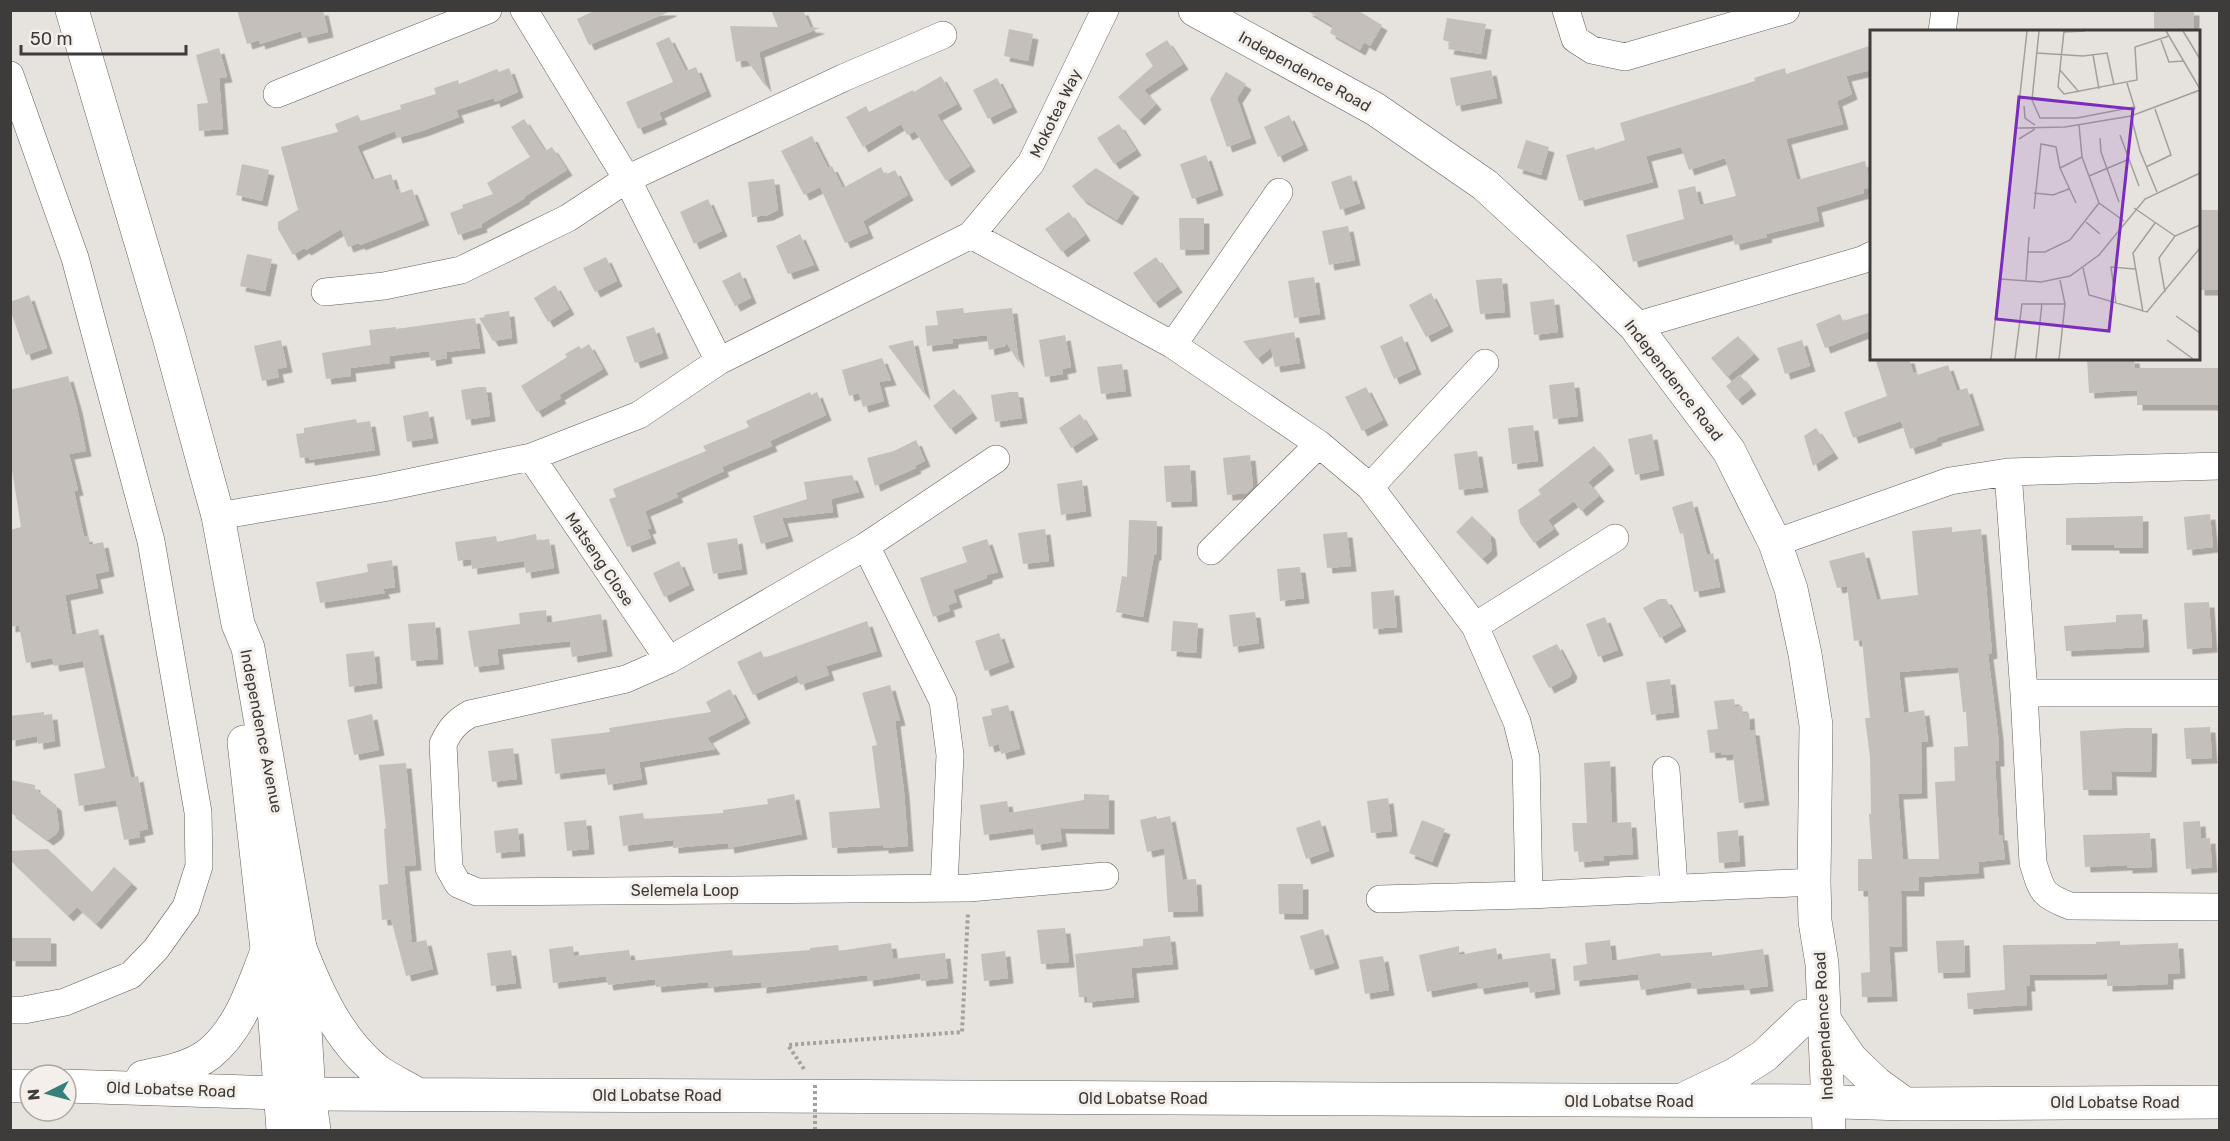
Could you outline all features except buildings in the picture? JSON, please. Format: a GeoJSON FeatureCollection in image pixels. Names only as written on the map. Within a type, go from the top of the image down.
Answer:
{"type":"FeatureCollection","features":[{"type":"Feature","properties":{"kind":"street"},"geometry":{"type":"LineString","coordinates":[[277,94],[488,10]]}},
{"type":"Feature","properties":{"kind":"street"},"geometry":{"type":"LineString","coordinates":[[524,10],[627,179],[719,361]]}},
{"type":"Feature","properties":{"kind":"street","name":"Mokotea Way"},"geometry":{"type":"LineString","coordinates":[[971,235],[1031,163],[1106,10]]}},
{"type":"Feature","properties":{"kind":"street","name":"Independence Road"},"geometry":{"type":"LineString","coordinates":[[1195,10],[1375,109],[1485,185],[1635,326],[1730,451],[1775,543],[1791,589],[1805,654],[1816,725],[1815,921],[1809,962],[1815,1019],[1818,1116]]}},
{"type":"Feature","properties":{"kind":"street"},"geometry":{"type":"LineString","coordinates":[[1566,10],[1575,39],[1592,50],[1625,57],[1786,10]]}},
{"type":"Feature","properties":{"kind":"street"},"geometry":{"type":"LineString","coordinates":[[1942,30],[1945,10]]}},
{"type":"Feature","properties":{"kind":"street"},"geometry":{"type":"LineString","coordinates":[[74,11],[169,337],[218,516],[238,624]]}},
{"type":"Feature","properties":{"kind":"street"},"geometry":{"type":"LineString","coordinates":[[325,292],[384,286],[461,270],[568,218],[627,179],[821,88],[943,35]]}},
{"type":"Feature","properties":{"kind":"street"},"geometry":{"type":"LineString","coordinates":[[10,75],[75,258],[151,541],[198,812],[198,866],[186,907],[156,949],[131,975],[65,1002],[24,1010],[10,1010]]}},
{"type":"Feature","properties":{"kind":"street"},"geometry":{"type":"LineString","coordinates":[[1173,345],[1279,192]]}},
{"type":"Feature","properties":{"kind":"street"},"geometry":{"type":"LineString","coordinates":[[218,516],[383,488],[531,457],[639,415],[719,361],[971,235],[1173,345],[1319,444],[1370,487],[1475,626],[1517,722],[1526,758],[1529,895]]}},
{"type":"Feature","properties":{"kind":"street"},"geometry":{"type":"LineString","coordinates":[[1635,326],[1870,256]]}},
{"type":"Feature","properties":{"kind":"street"},"geometry":{"type":"LineString","coordinates":[[1370,487],[1485,363]]}},
{"type":"Feature","properties":{"kind":"street"},"geometry":{"type":"LineString","coordinates":[[1211,551],[1319,444]]}},
{"type":"Feature","properties":{"kind":"street","name":"Matseng Close"},"geometry":{"type":"LineString","coordinates":[[531,457],[669,660]]}},
{"type":"Feature","properties":{"kind":"street","name":"Selemela Loop"},"geometry":{"type":"LineString","coordinates":[[996,459],[866,546],[669,660],[626,679],[470,714],[450,729],[443,744],[449,868],[458,884],[477,891],[957,888],[1105,876]]}},
{"type":"Feature","properties":{"kind":"street"},"geometry":{"type":"LineString","coordinates":[[1775,543],[1950,481],[2008,472],[2220,466]]}},
{"type":"Feature","properties":{"kind":"street"},"geometry":{"type":"LineString","coordinates":[[2008,472],[2024,693],[2033,863],[2041,889],[2051,899],[2070,906],[2220,907]]}},
{"type":"Feature","properties":{"kind":"street"},"geometry":{"type":"LineString","coordinates":[[1475,626],[1615,538]]}},
{"type":"Feature","properties":{"kind":"street"},"geometry":{"type":"LineString","coordinates":[[866,546],[943,701],[950,755],[957,888]]}},
{"type":"Feature","properties":{"kind":"street","name":"Independence Avenue"},"geometry":{"type":"LineString","coordinates":[[238,624],[248,648],[300,948],[294,1093],[283,1131]]}},
{"type":"Feature","properties":{"kind":"street","name":"Independence Avenue"},"geometry":{"type":"LineString","coordinates":[[238,624],[234,653],[275,1021],[294,1093],[314,1131]]}},
{"type":"Feature","properties":{"kind":"street"},"geometry":{"type":"LineString","coordinates":[[2024,693],[2220,693]]}},
{"type":"Feature","properties":{"kind":"street"},"geometry":{"type":"LineString","coordinates":[[1666,770],[1674,887]]}},
{"type":"Feature","properties":{"kind":"street"},"geometry":{"type":"LineString","coordinates":[[1380,899],[1529,895],[1814,882]]}},
{"type":"Feature","properties":{"kind":"street"},"geometry":{"type":"LineString","coordinates":[[300,948],[317,991],[347,1040],[362,1058],[379,1072],[417,1094]]}},
{"type":"Feature","properties":{"kind":"street"},"geometry":{"type":"LineString","coordinates":[[78,1086],[146,1077],[180,1068],[208,1054],[227,1034],[242,1013],[266,954]]}},
{"type":"Feature","properties":{"kind":"street"},"geometry":{"type":"LineString","coordinates":[[1678,1102],[1734,1075],[1815,1019],[1876,1083],[1905,1104]]}},
{"type":"Feature","properties":{"kind":"street","name":"Old Lobatse Road"},"geometry":{"type":"LineString","coordinates":[[78,1086],[294,1093],[1678,1102],[1818,1116],[1905,1104],[2220,1102]]}},
{"type":"Feature","properties":{"kind":"path"},"geometry":{"type":"LineString","coordinates":[[808,1075],[788,1046],[962,1032],[957,888]]}},
{"type":"Feature","properties":{"kind":"path"},"geometry":{"type":"LineString","coordinates":[[815,1084],[815,1131]]}}]}
